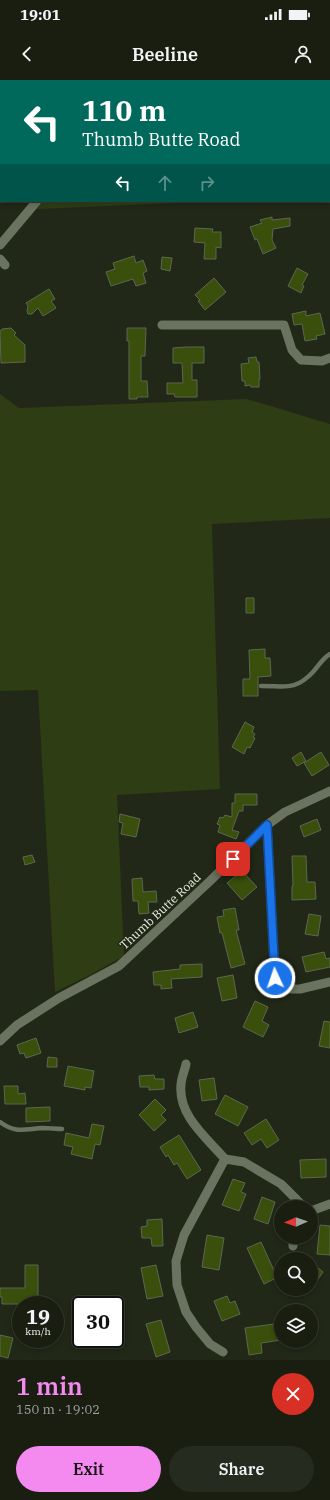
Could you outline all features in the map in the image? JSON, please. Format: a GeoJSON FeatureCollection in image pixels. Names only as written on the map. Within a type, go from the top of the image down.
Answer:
{"type":"FeatureCollection","features":[{"type":"Feature","properties":{"kind":"street"},"geometry":{"type":"LineString","coordinates":[[0,245],[36,202]]}},
{"type":"Feature","properties":{"kind":"street"},"geometry":{"type":"LineString","coordinates":[[162,325],[284,325],[292,350],[300,360],[322,361],[330,358]]}},
{"type":"Feature","properties":{"kind":"street","name":"Thumb Butte Road"},"geometry":{"type":"LineString","coordinates":[[0,1041],[17,1025],[59,998],[119,966],[210,881],[267,825],[285,812],[330,791]]}},
{"type":"Feature","properties":{"kind":"street"},"geometry":{"type":"LineString","coordinates":[[267,825],[275,978],[288,989],[300,989],[330,982]]}},
{"type":"Feature","properties":{"kind":"street"},"geometry":{"type":"LineString","coordinates":[[186,1064],[181,1085],[183,1104],[191,1121],[225,1159],[244,1162],[281,1184],[297,1200]]}},
{"type":"Feature","properties":{"kind":"street"},"geometry":{"type":"LineString","coordinates":[[223,1352],[210,1344],[186,1312],[177,1285],[176,1261],[184,1235],[225,1159]]}},
{"type":"Feature","properties":{"kind":"street"},"geometry":{"type":"LineString","coordinates":[[318,1208],[330,1204]]}},
{"type":"Feature","properties":{"kind":"lane"},"geometry":{"type":"LineString","coordinates":[[261,686],[289,686],[302,682],[325,657],[330,654]]}},
{"type":"Feature","properties":{"kind":"lane"},"geometry":{"type":"LineString","coordinates":[[0,1122],[8,1128],[16,1130],[44,1128],[62,1129]]}},
{"type":"Feature","properties":{"kind":"green space"},"geometry":{"type":"Polygon","coordinates":[[[42,202],[198,202],[37,209],[42,202]]]}},
{"type":"Feature","properties":{"kind":"green space"},"geometry":{"type":"Polygon","coordinates":[[[0,394],[19,408],[247,399],[330,424],[330,518],[212,524],[220,789],[117,795],[124,956],[55,992],[38,690],[0,691],[0,394]]]}},
{"type":"Feature","properties":{"kind":"building"},"geometry":{"type":"Polygon","coordinates":[[[272,217],[272,220],[290,218],[290,226],[273,229],[272,240],[276,248],[263,254],[250,227],[262,223],[260,220],[272,217]]]}},
{"type":"Feature","properties":{"kind":"building"},"geometry":{"type":"Polygon","coordinates":[[[195,228],[213,229],[212,232],[221,232],[221,248],[216,247],[216,259],[204,259],[205,243],[194,242],[195,228]]]}},
{"type":"Feature","properties":{"kind":"building"},"geometry":{"type":"Polygon","coordinates":[[[134,256],[136,263],[143,260],[147,271],[143,273],[146,283],[136,286],[133,279],[111,286],[106,272],[115,269],[113,263],[134,256]]]}},
{"type":"Feature","properties":{"kind":"building"},"geometry":{"type":"Polygon","coordinates":[[[162,257],[172,258],[170,271],[161,269],[162,257]]]}},
{"type":"Feature","properties":{"kind":"building"},"geometry":{"type":"Polygon","coordinates":[[[297,268],[308,274],[302,285],[304,286],[301,293],[288,286],[297,268]]]}},
{"type":"Feature","properties":{"kind":"building"},"geometry":{"type":"Polygon","coordinates":[[[214,278],[226,292],[205,310],[198,301],[200,300],[195,295],[214,278]]]}},
{"type":"Feature","properties":{"kind":"building"},"geometry":{"type":"Polygon","coordinates":[[[49,289],[55,299],[51,301],[56,308],[43,316],[38,308],[32,314],[28,314],[28,306],[26,303],[49,289]]]}},
{"type":"Feature","properties":{"kind":"building"},"geometry":{"type":"Polygon","coordinates":[[[306,311],[306,316],[320,313],[325,334],[316,336],[317,339],[305,341],[302,324],[294,325],[292,314],[306,311]]]}},
{"type":"Feature","properties":{"kind":"building"},"geometry":{"type":"Polygon","coordinates":[[[11,328],[16,333],[14,335],[25,345],[25,362],[1,363],[0,331],[2,329],[11,328]]]}},
{"type":"Feature","properties":{"kind":"building"},"geometry":{"type":"Polygon","coordinates":[[[127,328],[146,328],[145,356],[141,356],[141,381],[147,381],[148,397],[129,399],[129,341],[127,341],[127,328]]]}},
{"type":"Feature","properties":{"kind":"building"},"geometry":{"type":"Polygon","coordinates":[[[204,347],[204,363],[192,363],[192,380],[197,380],[197,397],[175,397],[174,394],[167,394],[167,383],[183,383],[182,363],[173,363],[173,348],[204,347]]]}},
{"type":"Feature","properties":{"kind":"building"},"geometry":{"type":"Polygon","coordinates":[[[256,357],[257,362],[259,362],[259,387],[251,387],[250,385],[245,386],[245,381],[242,381],[241,364],[249,363],[248,358],[256,357]]]}},
{"type":"Feature","properties":{"kind":"building"},"geometry":{"type":"Polygon","coordinates":[[[246,598],[254,598],[254,613],[246,613],[246,598]]]}},
{"type":"Feature","properties":{"kind":"building"},"geometry":{"type":"Polygon","coordinates":[[[265,649],[265,658],[270,658],[271,676],[258,677],[258,696],[243,696],[243,679],[250,679],[249,650],[265,649]]]}},
{"type":"Feature","properties":{"kind":"building"},"geometry":{"type":"Polygon","coordinates":[[[245,722],[254,727],[252,732],[255,734],[253,737],[255,738],[250,748],[247,747],[244,754],[232,747],[245,722]]]}},
{"type":"Feature","properties":{"kind":"building"},"geometry":{"type":"Polygon","coordinates":[[[301,752],[306,761],[297,766],[292,758],[301,752]]]}},
{"type":"Feature","properties":{"kind":"building"},"geometry":{"type":"Polygon","coordinates":[[[321,752],[329,765],[312,776],[304,763],[321,752]]]}},
{"type":"Feature","properties":{"kind":"building"},"geometry":{"type":"Polygon","coordinates":[[[235,794],[257,794],[257,805],[243,805],[243,811],[239,811],[232,830],[239,832],[236,839],[218,832],[220,825],[217,824],[220,817],[223,818],[225,815],[232,817],[232,803],[235,803],[235,794]]]}},
{"type":"Feature","properties":{"kind":"building"},"geometry":{"type":"Polygon","coordinates":[[[120,814],[140,819],[136,837],[121,834],[123,823],[119,822],[120,814]]]}},
{"type":"Feature","properties":{"kind":"building"},"geometry":{"type":"Polygon","coordinates":[[[317,819],[321,830],[304,837],[300,826],[317,819]]]}},
{"type":"Feature","properties":{"kind":"building"},"geometry":{"type":"Polygon","coordinates":[[[32,855],[35,862],[25,865],[23,857],[32,855]]]}},
{"type":"Feature","properties":{"kind":"building"},"geometry":{"type":"Polygon","coordinates":[[[292,856],[306,856],[307,882],[315,882],[316,899],[292,900],[292,856]]]}},
{"type":"Feature","properties":{"kind":"building"},"geometry":{"type":"Polygon","coordinates":[[[242,871],[257,887],[242,900],[227,883],[242,871]]]}},
{"type":"Feature","properties":{"kind":"building"},"geometry":{"type":"Polygon","coordinates":[[[142,878],[143,892],[156,891],[157,902],[148,902],[149,913],[139,914],[138,901],[133,901],[132,879],[142,878]]]}},
{"type":"Feature","properties":{"kind":"building"},"geometry":{"type":"Polygon","coordinates":[[[235,908],[239,930],[236,930],[245,964],[231,968],[222,933],[220,933],[217,917],[224,916],[223,910],[235,908]]]}},
{"type":"Feature","properties":{"kind":"building"},"geometry":{"type":"Polygon","coordinates":[[[309,914],[321,916],[318,936],[305,934],[309,914]]]}},
{"type":"Feature","properties":{"kind":"building"},"geometry":{"type":"Polygon","coordinates":[[[324,952],[326,959],[330,958],[330,967],[306,972],[302,957],[324,952]]]}},
{"type":"Feature","properties":{"kind":"building"},"geometry":{"type":"Polygon","coordinates":[[[202,964],[202,977],[171,979],[172,988],[161,989],[161,985],[154,985],[153,972],[180,969],[180,965],[202,964]]]}},
{"type":"Feature","properties":{"kind":"building"},"geometry":{"type":"Polygon","coordinates":[[[233,975],[237,998],[222,1001],[217,978],[233,975]]]}},
{"type":"Feature","properties":{"kind":"building"},"geometry":{"type":"Polygon","coordinates":[[[255,1001],[268,1007],[262,1021],[269,1025],[263,1037],[243,1027],[255,1001]]]}},
{"type":"Feature","properties":{"kind":"building"},"geometry":{"type":"Polygon","coordinates":[[[193,1012],[198,1027],[179,1033],[175,1018],[193,1012]]]}},
{"type":"Feature","properties":{"kind":"building"},"geometry":{"type":"Polygon","coordinates":[[[324,1021],[330,1022],[330,1048],[319,1046],[324,1021]]]}},
{"type":"Feature","properties":{"kind":"building"},"geometry":{"type":"Polygon","coordinates":[[[36,1038],[41,1053],[26,1058],[24,1053],[20,1054],[17,1045],[36,1038]]]}},
{"type":"Feature","properties":{"kind":"building"},"geometry":{"type":"Polygon","coordinates":[[[48,1057],[57,1058],[57,1067],[47,1067],[48,1057]]]}},
{"type":"Feature","properties":{"kind":"building"},"geometry":{"type":"Polygon","coordinates":[[[68,1066],[94,1071],[91,1088],[85,1087],[85,1090],[64,1086],[68,1066]]]}},
{"type":"Feature","properties":{"kind":"building"},"geometry":{"type":"Polygon","coordinates":[[[154,1075],[155,1079],[164,1079],[164,1089],[149,1090],[149,1087],[140,1087],[139,1076],[154,1075]]]}},
{"type":"Feature","properties":{"kind":"building"},"geometry":{"type":"Polygon","coordinates":[[[214,1078],[217,1099],[202,1101],[199,1080],[214,1078]]]}},
{"type":"Feature","properties":{"kind":"building"},"geometry":{"type":"Polygon","coordinates":[[[4,1086],[18,1086],[18,1094],[25,1093],[26,1104],[5,1104],[4,1086]]]}},
{"type":"Feature","properties":{"kind":"building"},"geometry":{"type":"Polygon","coordinates":[[[225,1095],[248,1107],[238,1126],[215,1114],[225,1095]]]}},
{"type":"Feature","properties":{"kind":"building"},"geometry":{"type":"Polygon","coordinates":[[[155,1099],[166,1110],[161,1115],[166,1120],[154,1131],[139,1115],[155,1099]]]}},
{"type":"Feature","properties":{"kind":"building"},"geometry":{"type":"Polygon","coordinates":[[[50,1107],[50,1121],[26,1122],[26,1108],[50,1107]]]}},
{"type":"Feature","properties":{"kind":"building"},"geometry":{"type":"Polygon","coordinates":[[[266,1119],[279,1140],[267,1148],[261,1139],[252,1145],[244,1133],[266,1119]]]}},
{"type":"Feature","properties":{"kind":"building"},"geometry":{"type":"Polygon","coordinates":[[[92,1124],[104,1126],[100,1145],[95,1144],[92,1159],[71,1154],[73,1147],[64,1145],[66,1133],[89,1138],[92,1124]]]}},
{"type":"Feature","properties":{"kind":"building"},"geometry":{"type":"Polygon","coordinates":[[[179,1135],[201,1170],[187,1179],[177,1163],[174,1165],[168,1155],[166,1157],[160,1147],[179,1135]]]}},
{"type":"Feature","properties":{"kind":"building"},"geometry":{"type":"Polygon","coordinates":[[[326,1159],[326,1177],[301,1178],[300,1160],[326,1159]]]}},
{"type":"Feature","properties":{"kind":"building"},"geometry":{"type":"Polygon","coordinates":[[[233,1179],[245,1183],[241,1192],[246,1194],[239,1211],[222,1205],[233,1179]]]}},
{"type":"Feature","properties":{"kind":"building"},"geometry":{"type":"Polygon","coordinates":[[[262,1197],[274,1202],[268,1224],[254,1219],[262,1197]]]}},
{"type":"Feature","properties":{"kind":"building"},"geometry":{"type":"Polygon","coordinates":[[[162,1219],[163,1246],[152,1246],[151,1238],[142,1238],[141,1227],[147,1226],[147,1220],[162,1219]]]}},
{"type":"Feature","properties":{"kind":"building"},"geometry":{"type":"Polygon","coordinates":[[[320,1225],[330,1226],[330,1255],[318,1254],[320,1225]]]}},
{"type":"Feature","properties":{"kind":"building"},"geometry":{"type":"Polygon","coordinates":[[[207,1235],[224,1238],[219,1270],[202,1267],[207,1235]]]}},
{"type":"Feature","properties":{"kind":"building"},"geometry":{"type":"Polygon","coordinates":[[[261,1242],[274,1271],[274,1279],[264,1284],[247,1248],[261,1242]]]}},
{"type":"Feature","properties":{"kind":"building"},"geometry":{"type":"Polygon","coordinates":[[[25,1265],[38,1265],[38,1296],[12,1296],[12,1304],[2,1304],[0,1288],[25,1288],[25,1265]]]}},
{"type":"Feature","properties":{"kind":"building"},"geometry":{"type":"Polygon","coordinates":[[[156,1265],[163,1296],[147,1299],[141,1268],[156,1265]]]}},
{"type":"Feature","properties":{"kind":"building"},"geometry":{"type":"Polygon","coordinates":[[[318,1268],[323,1272],[318,1279],[318,1268]]]}},
{"type":"Feature","properties":{"kind":"building"},"geometry":{"type":"Polygon","coordinates":[[[227,1296],[230,1303],[235,1301],[240,1314],[222,1321],[214,1301],[227,1296]]]}},
{"type":"Feature","properties":{"kind":"building"},"geometry":{"type":"Polygon","coordinates":[[[161,1320],[170,1352],[156,1357],[146,1324],[161,1320]]]}},
{"type":"Feature","properties":{"kind":"building"},"geometry":{"type":"Polygon","coordinates":[[[274,1324],[274,1341],[261,1343],[262,1353],[249,1355],[245,1328],[274,1324]]]}},
{"type":"Feature","properties":{"kind":"building"},"geometry":{"type":"Polygon","coordinates":[[[0,1335],[12,1338],[8,1358],[0,1356],[0,1335]]]}},
{"type":"Feature","properties":{"kind":"route"},"geometry":{"type":"LineString","coordinates":[[233,859],[267,825],[275,978]]}}]}
